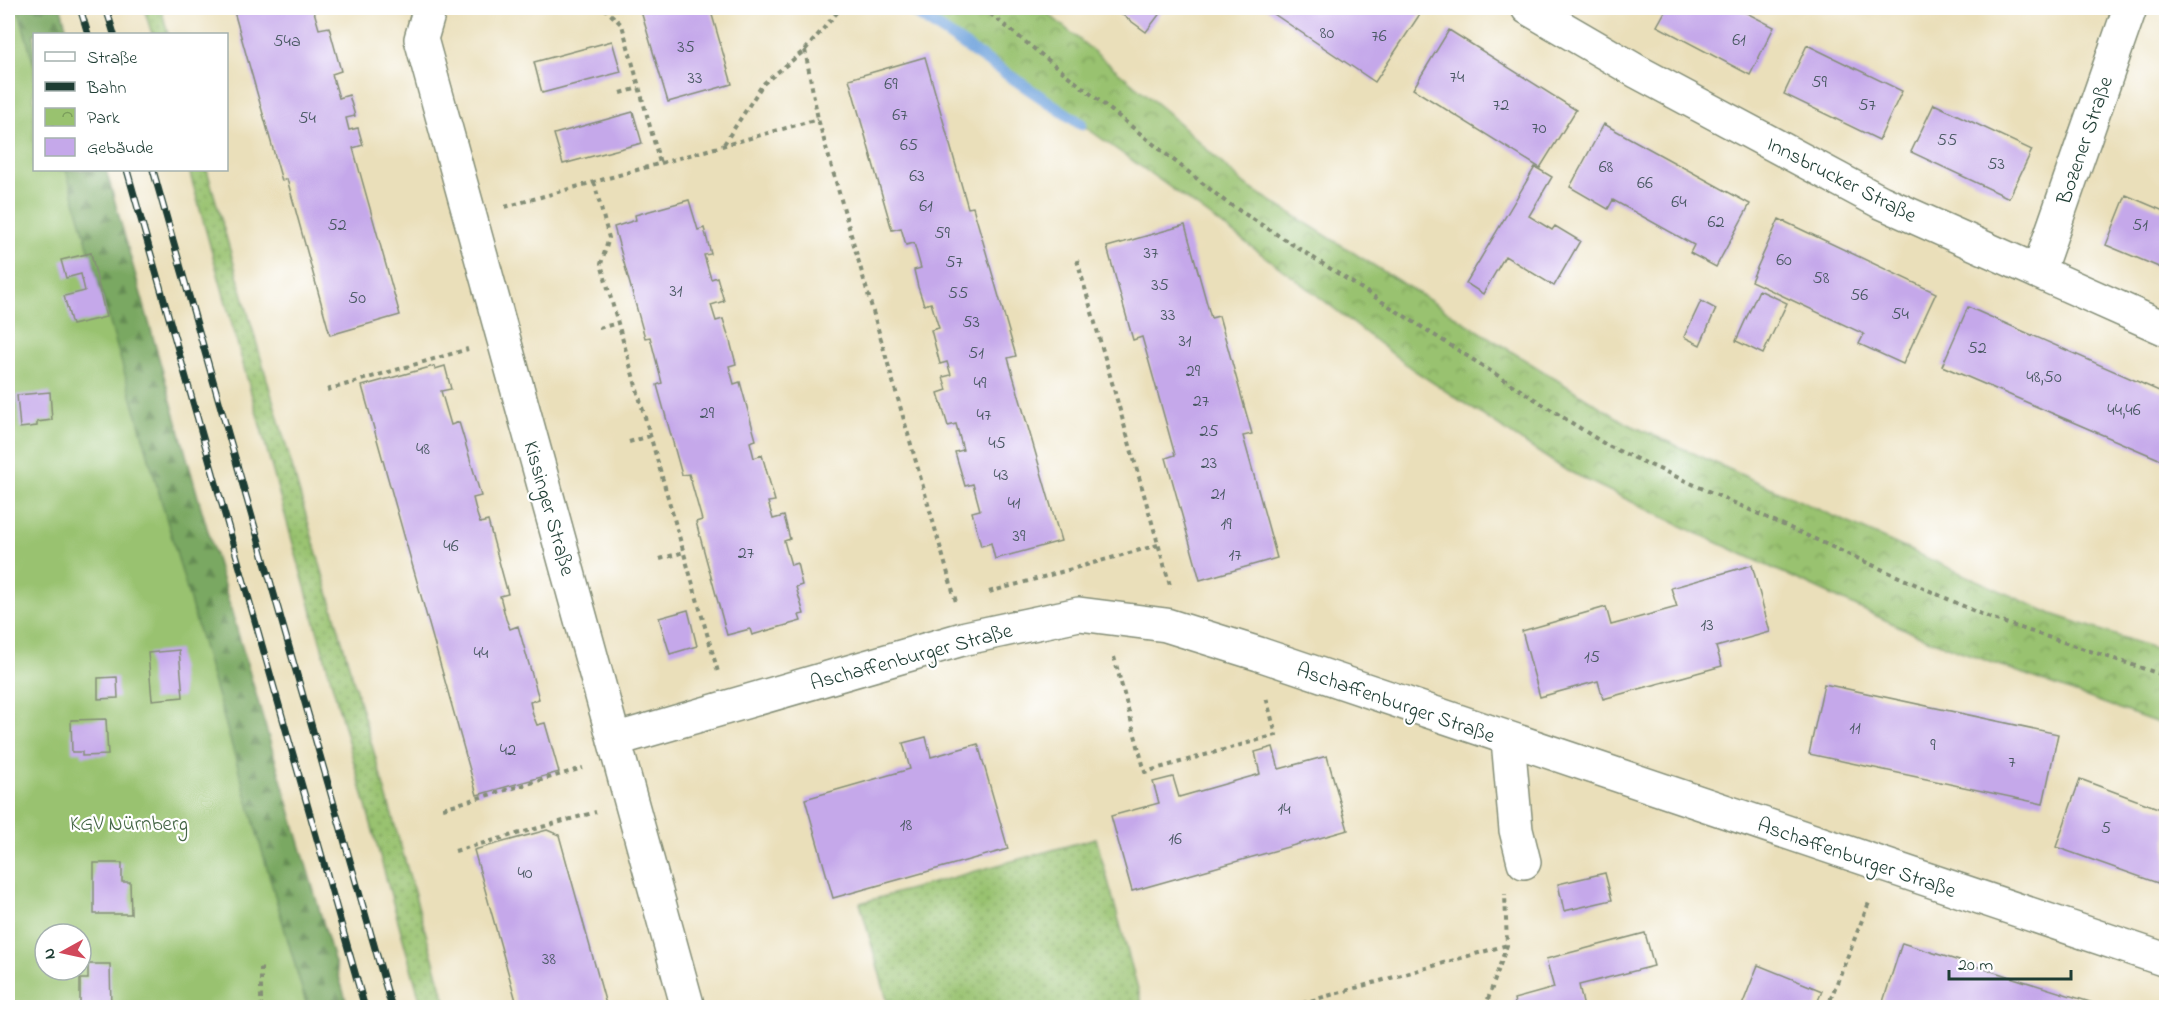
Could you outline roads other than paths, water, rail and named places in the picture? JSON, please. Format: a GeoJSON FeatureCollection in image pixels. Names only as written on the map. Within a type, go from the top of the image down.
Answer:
{"type":"FeatureCollection","features":[{"type":"Feature","properties":{"kind":"street","name":"Kissinger Straße"},"geometry":{"type":"LineString","coordinates":[[430,8],[421,39],[688,1008]]}},
{"type":"Feature","properties":{"kind":"street","name":"Innsbrucker Straße"},"geometry":{"type":"LineString","coordinates":[[1528,8],[1638,72],[1881,202],[2166,329]]}},
{"type":"Feature","properties":{"kind":"street","name":"Bozener Straße"},"geometry":{"type":"LineString","coordinates":[[2038,272],[2130,8]]}},
{"type":"Feature","properties":{"kind":"street","name":"Aschaffenburger Straße"},"geometry":{"type":"LineString","coordinates":[[614,741],[966,638],[1079,614],[1104,617],[1166,626],[1259,654],[1508,740],[2166,960]]}},
{"type":"Feature","properties":{"kind":"street"},"geometry":{"type":"LineString","coordinates":[[1508,740],[1516,830],[1524,862]]}},
{"type":"Feature","properties":{"kind":"waterway"},"geometry":{"type":"LineString","coordinates":[[909,8],[1081,124]]}},
{"type":"Feature","properties":{"kind":"railway"},"geometry":{"type":"LineString","coordinates":[[80,8],[88,33]]}},
{"type":"Feature","properties":{"kind":"railway"},"geometry":{"type":"LineString","coordinates":[[106,8],[114,33]]}},
{"type":"Feature","properties":{"kind":"railway"},"geometry":{"type":"LineString","coordinates":[[127,171],[365,1008]]}},
{"type":"Feature","properties":{"kind":"railway"},"geometry":{"type":"LineString","coordinates":[[153,171],[392,1008]]}},
{"type":"Feature","properties":{"kind":"park label","name":"KGV Nürnberg"},"geometry":{"type":"Point","coordinates":[129,823]}}]}
